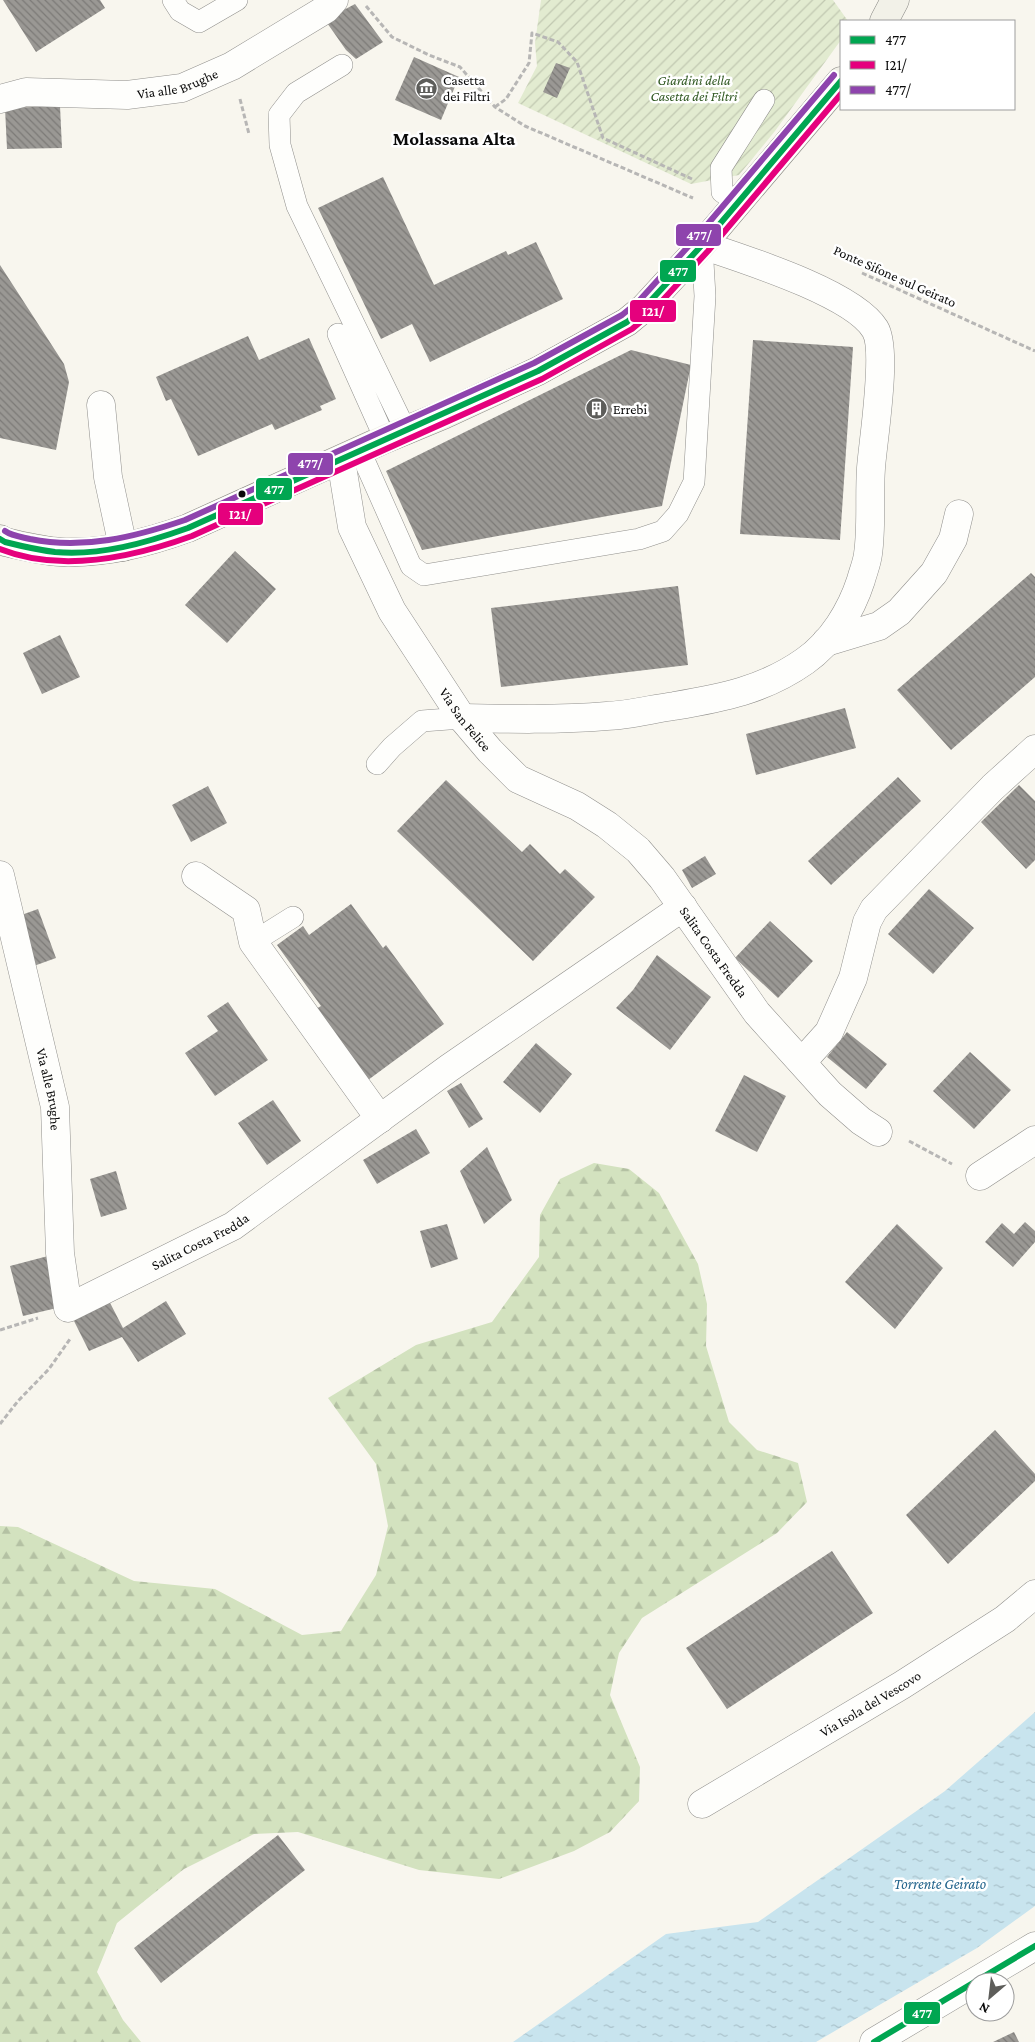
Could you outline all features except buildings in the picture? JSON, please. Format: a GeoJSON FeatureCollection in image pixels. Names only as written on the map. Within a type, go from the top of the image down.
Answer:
{"type":"FeatureCollection","features":[{"type":"Feature","properties":{"kind":"street","name":"Via alle Brughe"},"geometry":{"type":"LineString","coordinates":[[0,98],[26,92],[127,95],[182,88],[232,66],[326,9],[334,0]]}},
{"type":"Feature","properties":{"kind":"street"},"geometry":{"type":"LineString","coordinates":[[885,20],[895,0]]}},
{"type":"Feature","properties":{"kind":"street"},"geometry":{"type":"LineString","coordinates":[[0,539],[5,542],[60,552],[123,547],[155,540],[188,528],[538,372],[620,326],[644,308],[702,245],[730,197],[840,82]]}},
{"type":"Feature","properties":{"kind":"street"},"geometry":{"type":"LineString","coordinates":[[462,718],[542,719],[608,716],[747,692],[777,678],[807,660],[826,642],[846,616],[860,583],[868,555],[871,469],[880,368],[877,331],[869,320],[855,309],[804,282],[702,245]]}},
{"type":"Feature","properties":{"kind":"street"},"geometry":{"type":"LineString","coordinates":[[101,405],[108,477],[123,547]]}},
{"type":"Feature","properties":{"kind":"street","name":"Via San Felice"},"geometry":{"type":"LineString","coordinates":[[351,456],[352,527],[392,611],[462,718],[490,751],[518,779],[577,806],[607,825],[638,850],[683,907]]}},
{"type":"Feature","properties":{"kind":"street"},"geometry":{"type":"LineString","coordinates":[[826,642],[879,626],[899,612],[934,573],[953,539],[959,514]]}},
{"type":"Feature","properties":{"kind":"street"},"geometry":{"type":"LineString","coordinates":[[802,1062],[829,1032],[853,978],[866,922],[874,909],[993,787],[1035,749]]}},
{"type":"Feature","properties":{"kind":"street","name":"Via alle Brughe"},"geometry":{"type":"LineString","coordinates":[[0,875],[55,1107],[60,1253],[68,1308]]}},
{"type":"Feature","properties":{"kind":"street"},"geometry":{"type":"LineString","coordinates":[[196,876],[246,910],[253,942],[380,1119]]}},
{"type":"Feature","properties":{"kind":"street","name":"Salita Costa Fredda"},"geometry":{"type":"LineString","coordinates":[[68,1308],[233,1226],[530,1010],[620,952],[683,907],[757,1013],[830,1094],[861,1121],[878,1132]]}},
{"type":"Feature","properties":{"kind":"street"},"geometry":{"type":"LineString","coordinates":[[980,1176],[1035,1140]]}},
{"type":"Feature","properties":{"kind":"street","name":"Via Isola del Vescovo"},"geometry":{"type":"LineString","coordinates":[[702,1804],[902,1685],[1005,1619],[1035,1594]]}},
{"type":"Feature","properties":{"kind":"street"},"geometry":{"type":"LineString","coordinates":[[874,2042],[1035,1946]]}},
{"type":"Feature","properties":{"kind":"lane"},"geometry":{"type":"LineString","coordinates":[[173,0],[180,11],[199,22],[237,0]]}},
{"type":"Feature","properties":{"kind":"lane"},"geometry":{"type":"LineString","coordinates":[[342,65],[296,93],[279,115],[280,145],[297,206],[396,435]]}},
{"type":"Feature","properties":{"kind":"lane"},"geometry":{"type":"LineString","coordinates":[[730,197],[721,168],[764,100]]}},
{"type":"Feature","properties":{"kind":"lane"},"geometry":{"type":"LineString","coordinates":[[351,456],[411,566],[424,575],[639,539],[663,531],[678,514],[694,482],[705,296],[702,245]]}},
{"type":"Feature","properties":{"kind":"lane"},"geometry":{"type":"LineString","coordinates":[[338,334],[396,435]]}},
{"type":"Feature","properties":{"kind":"lane"},"geometry":{"type":"LineString","coordinates":[[377,764],[392,747],[422,721],[462,718]]}},
{"type":"Feature","properties":{"kind":"lane"},"geometry":{"type":"LineString","coordinates":[[253,942],[293,917]]}},
{"type":"Feature","properties":{"kind":"path"},"geometry":{"type":"LineString","coordinates":[[363,2],[392,37],[429,55],[460,67],[495,106],[525,126],[694,198]]}},
{"type":"Feature","properties":{"kind":"path"},"geometry":{"type":"LineString","coordinates":[[495,106],[506,99],[528,63],[532,33],[558,42],[577,62],[604,138],[730,197]]}},
{"type":"Feature","properties":{"kind":"path","name":"Ponte Sifone sul Geirato"},"geometry":{"type":"LineString","coordinates":[[854,270],[1035,351]]}},
{"type":"Feature","properties":{"kind":"path"},"geometry":{"type":"LineString","coordinates":[[878,1132],[894,1133],[935,1156],[980,1176]]}},
{"type":"Feature","properties":{"kind":"path"},"geometry":{"type":"LineString","coordinates":[[0,1330],[68,1308]]}},
{"type":"Feature","properties":{"kind":"path"},"geometry":{"type":"LineString","coordinates":[[0,1424],[18,1401],[49,1369],[72,1336]]}},
{"type":"Feature","properties":{"kind":"green space","name":"Giardini della Casetta dei Filtri"},"geometry":{"type":"Polygon","coordinates":[[[541,0],[833,0],[847,20],[840,20],[840,41],[775,131],[739,175],[691,184],[518,103],[537,66],[535,43],[541,0]]]}},
{"type":"Feature","properties":{"kind":"green space"},"geometry":{"type":"Polygon","coordinates":[[[594,1163],[629,1169],[659,1193],[698,1264],[707,1304],[706,1346],[729,1422],[757,1450],[798,1463],[807,1502],[777,1533],[642,1618],[619,1653],[610,1695],[640,1767],[639,1801],[610,1832],[574,1851],[499,1879],[419,1870],[298,1832],[254,1834],[184,1869],[117,1923],[97,1972],[123,2020],[141,2042],[0,2042],[0,1526],[18,1527],[134,1581],[215,1589],[302,1635],[341,1631],[376,1575],[388,1526],[376,1464],[328,1398],[416,1345],[492,1322],[539,1257],[540,1215],[560,1179],[594,1163]]]}},
{"type":"Feature","properties":{"kind":"water","name":"Torrente Geirato"},"geometry":{"type":"Polygon","coordinates":[[[1035,1712],[1035,1906],[977,1948],[816,2042],[513,2042],[666,1934],[758,1922],[945,1791],[1035,1712]]]}},
{"type":"Feature","properties":{"kind":"transit line","name":"477/"},"geometry":{"type":"LineString","coordinates":[[5,531],[17,536],[50,542],[89,542],[147,532],[185,520],[534,363],[622,315],[638,302],[695,239],[834,75]]}},
{"type":"Feature","properties":{"kind":"transit line","name":"477"},"geometry":{"type":"LineString","coordinates":[[0,539],[5,542],[36,549],[72,553],[106,550],[156,539],[188,528],[538,371],[627,322],[644,308],[702,245],[840,82]]}},
{"type":"Feature","properties":{"kind":"transit line","name":"I21/"},"geometry":{"type":"LineString","coordinates":[[0,549],[23,556],[47,560],[72,561],[122,556],[170,544],[192,536],[542,379],[632,329],[650,314],[708,251],[840,95]]}},
{"type":"Feature","properties":{"kind":"transit line","name":"477"},"geometry":{"type":"LineString","coordinates":[[874,2042],[1035,1946]]}},
{"type":"Feature","properties":{"kind":"place","name":"Casetta dei Filtri"},"geometry":{"type":"Point","coordinates":[427,88]}},
{"type":"Feature","properties":{"kind":"place","name":"Errebi"},"geometry":{"type":"Point","coordinates":[597,409]}},
{"type":"Feature","properties":{"kind":"district","name":"Molassana Alta"},"geometry":{"type":"Point","coordinates":[454,138]}}]}
